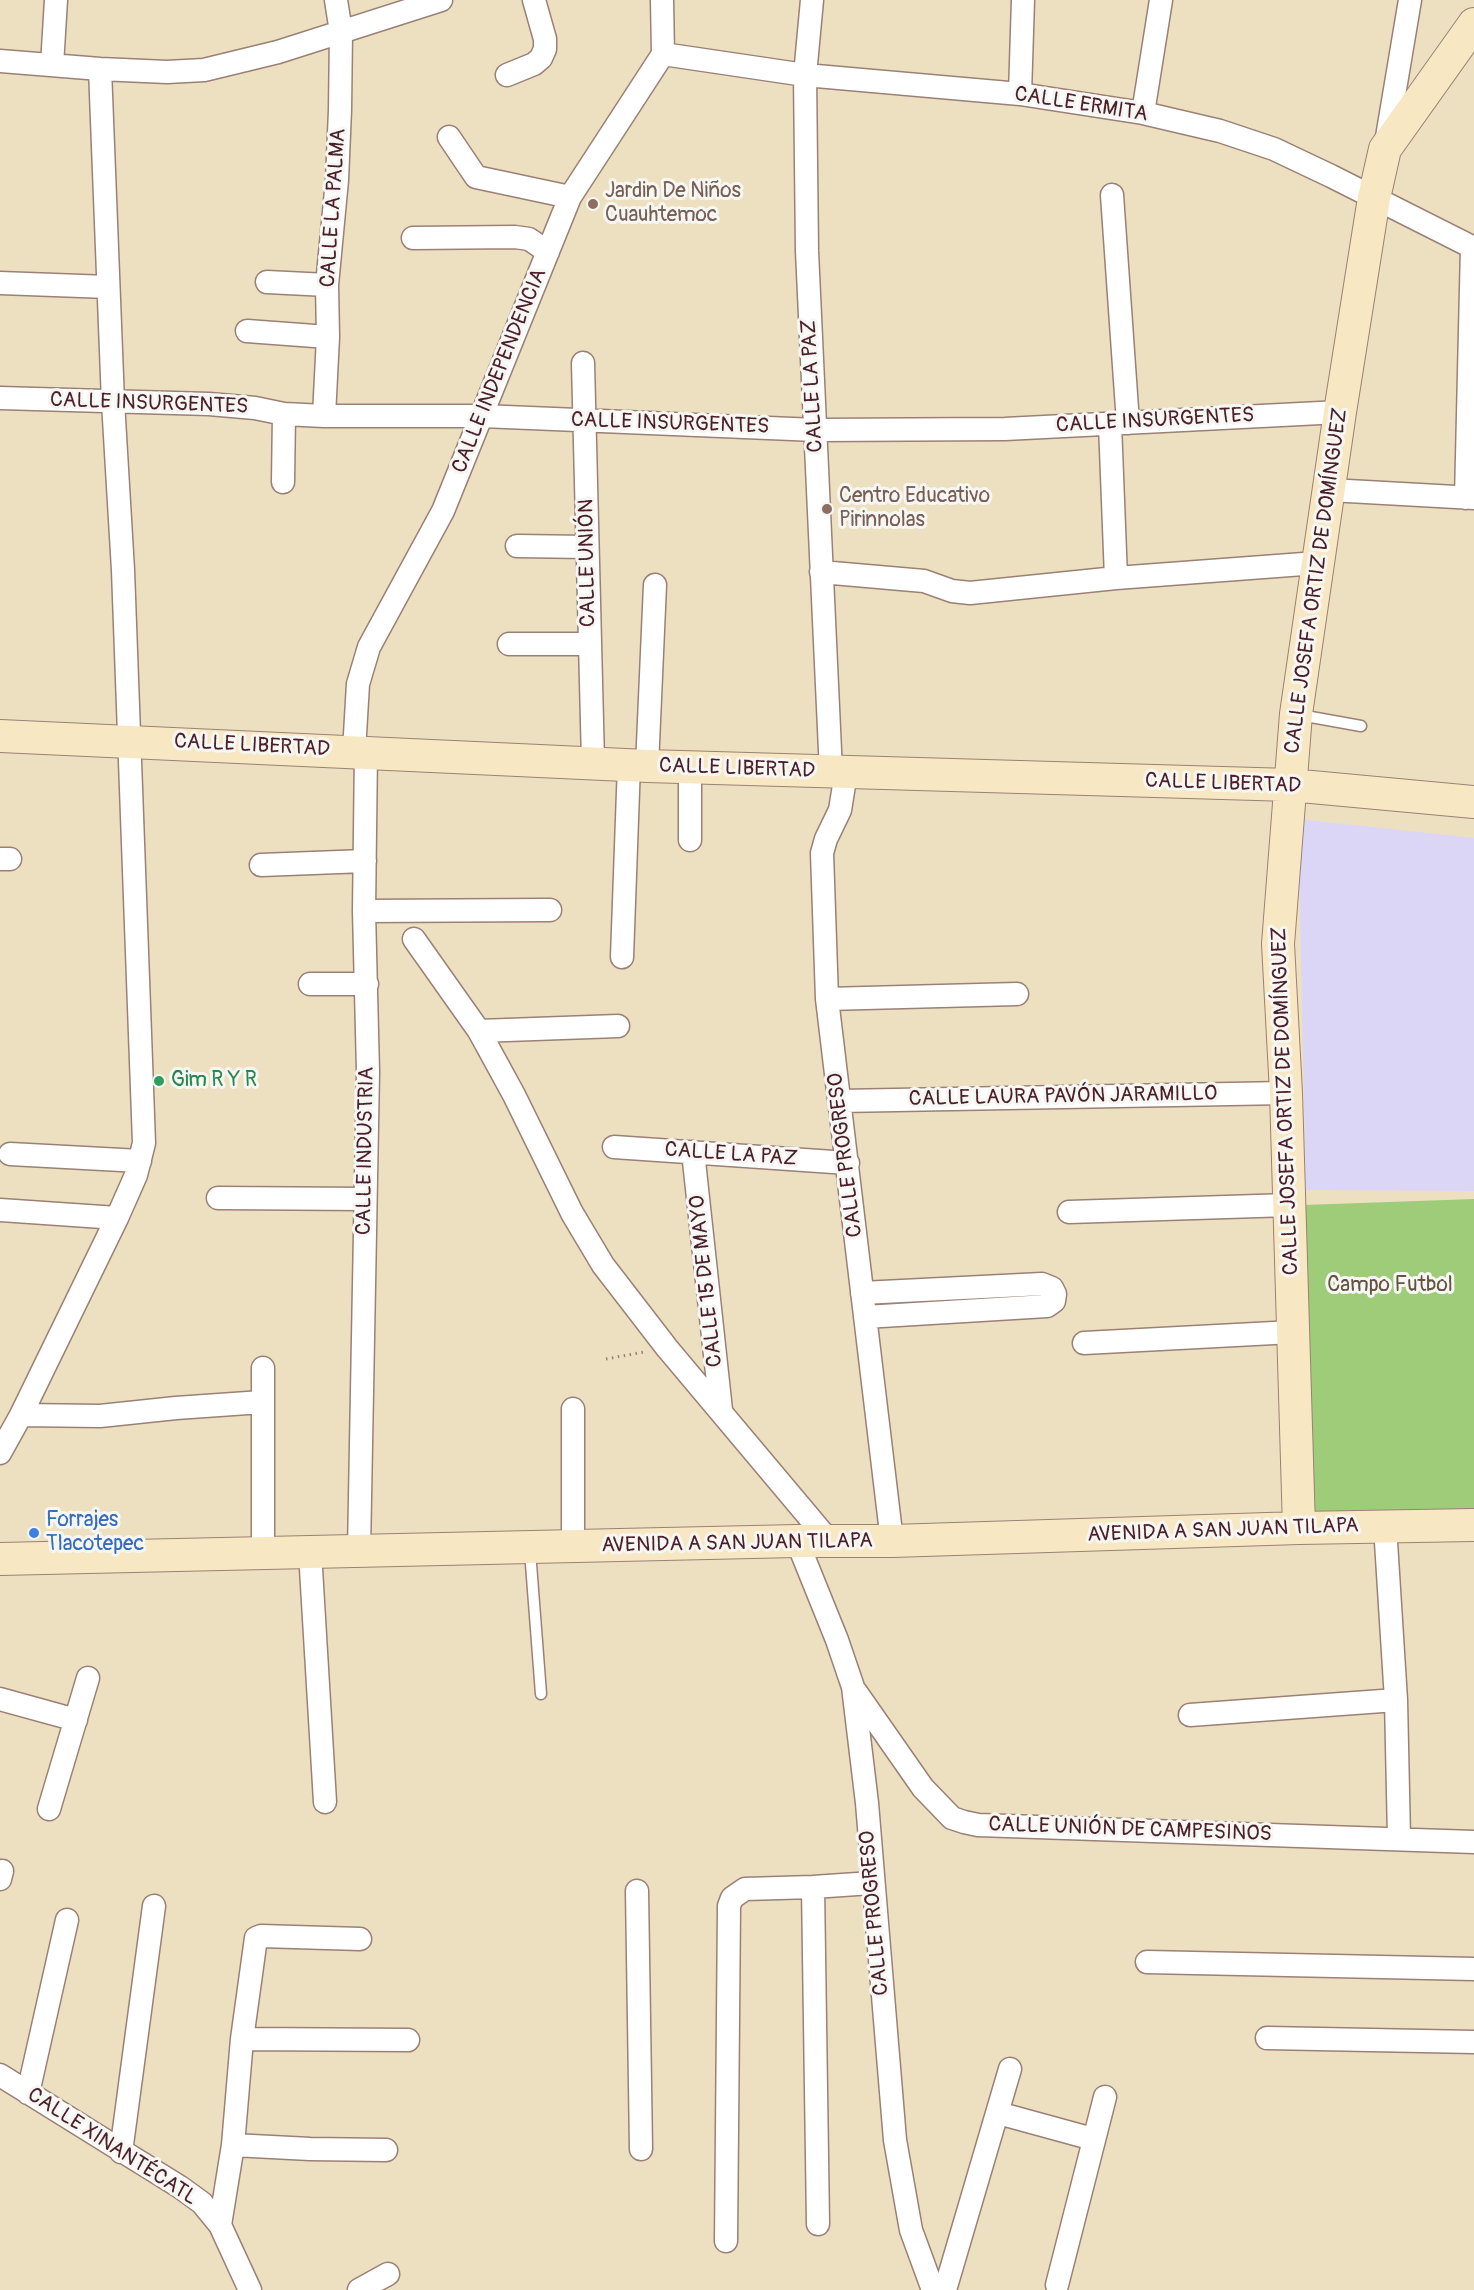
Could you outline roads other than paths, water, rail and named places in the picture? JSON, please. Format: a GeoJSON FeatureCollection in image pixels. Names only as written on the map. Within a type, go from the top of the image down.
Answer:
{"type":"FeatureCollection","features":[{"type":"Feature","properties":{"kind":"main road"},"geometry":{"type":"LineString","coordinates":[[1385,148],[1474,24]]}},
{"type":"Feature","properties":{"kind":"main road","name":"CALLE JOSEFA ORTIZ DE DOMÍNGUEZ"},"geometry":{"type":"LineString","coordinates":[[1299,1528],[1286,1093],[1278,945],[1296,714],[1340,412],[1374,198],[1385,148]]}},
{"type":"Feature","properties":{"kind":"main road","name":"CALLE LIBERTAD"},"geometry":{"type":"LineString","coordinates":[[0,736],[690,767],[1290,785],[1474,802]]}},
{"type":"Feature","properties":{"kind":"main road","name":"AVENIDA A SAN JUAN TILAPA"},"geometry":{"type":"LineString","coordinates":[[0,1559],[573,1548],[797,1541],[892,1541],[1299,1528],[1474,1525]]}},
{"type":"Feature","properties":{"kind":"street"},"geometry":{"type":"LineString","coordinates":[[52,65],[56,0]]}},
{"type":"Feature","properties":{"kind":"street","name":"CALLE LA PALMA"},"geometry":{"type":"LineString","coordinates":[[324,416],[328,337],[327,285],[337,180],[341,32],[336,0]]}},
{"type":"Feature","properties":{"kind":"street"},"geometry":{"type":"LineString","coordinates":[[0,61],[167,72],[204,70],[255,59],[441,0]]}},
{"type":"Feature","properties":{"kind":"street"},"geometry":{"type":"LineString","coordinates":[[507,75],[534,64],[541,58],[545,39],[534,0]]}},
{"type":"Feature","properties":{"kind":"street"},"geometry":{"type":"LineString","coordinates":[[662,0],[663,54]]}},
{"type":"Feature","properties":{"kind":"street","name":"CALLE LA PAZ"},"geometry":{"type":"LineString","coordinates":[[812,0],[805,75],[807,251],[821,572],[839,772]]}},
{"type":"Feature","properties":{"kind":"street"},"geometry":{"type":"LineString","coordinates":[[1020,94],[1023,0]]}},
{"type":"Feature","properties":{"kind":"street"},"geometry":{"type":"LineString","coordinates":[[1143,113],[1161,0]]}},
{"type":"Feature","properties":{"kind":"street","name":"CALLE JOSEFA ORTIZ DE DOMÍNGUEZ"},"geometry":{"type":"LineString","coordinates":[[1385,148],[1410,0]]}},
{"type":"Feature","properties":{"kind":"street","name":"CALLE ERMITA"},"geometry":{"type":"LineString","coordinates":[[663,54],[805,75],[1020,94],[1143,113],[1220,131],[1274,150],[1332,176],[1473,248]]}},
{"type":"Feature","properties":{"kind":"street","name":"CALLE INDEPENDENCIA"},"geometry":{"type":"LineString","coordinates":[[360,751],[358,684],[369,647],[443,511],[570,197],[663,54]]}},
{"type":"Feature","properties":{"kind":"street"},"geometry":{"type":"LineString","coordinates":[[0,1453],[21,1415],[117,1218],[141,1161],[145,1125],[100,69]]}},
{"type":"Feature","properties":{"kind":"street"},"geometry":{"type":"LineString","coordinates":[[449,137],[476,177],[570,197]]}},
{"type":"Feature","properties":{"kind":"street"},"geometry":{"type":"LineString","coordinates":[[1112,195],[1119,423],[1116,578]]}},
{"type":"Feature","properties":{"kind":"street"},"geometry":{"type":"LineString","coordinates":[[413,238],[515,237],[530,239],[548,252]]}},
{"type":"Feature","properties":{"kind":"street"},"geometry":{"type":"LineString","coordinates":[[1330,490],[1470,498],[1473,248]]}},
{"type":"Feature","properties":{"kind":"street"},"geometry":{"type":"LineString","coordinates":[[267,282],[327,285]]}},
{"type":"Feature","properties":{"kind":"street"},"geometry":{"type":"LineString","coordinates":[[0,283],[108,286]]}},
{"type":"Feature","properties":{"kind":"street"},"geometry":{"type":"LineString","coordinates":[[247,331],[328,337]]}},
{"type":"Feature","properties":{"kind":"street","name":"CALLE UNIÓN"},"geometry":{"type":"LineString","coordinates":[[583,363],[593,762]]}},
{"type":"Feature","properties":{"kind":"street","name":"CALLE INSURGENTES"},"geometry":{"type":"LineString","coordinates":[[0,398],[232,405],[284,414],[324,416],[482,416],[816,430],[1005,429],[1340,412]]}},
{"type":"Feature","properties":{"kind":"street"},"geometry":{"type":"LineString","coordinates":[[283,482],[284,414]]}},
{"type":"Feature","properties":{"kind":"street"},"geometry":{"type":"LineString","coordinates":[[517,546],[587,547]]}},
{"type":"Feature","properties":{"kind":"street"},"geometry":{"type":"LineString","coordinates":[[821,572],[924,581],[952,591],[970,593],[1116,578],[1317,563]]}},
{"type":"Feature","properties":{"kind":"street"},"geometry":{"type":"LineString","coordinates":[[622,957],[655,585]]}},
{"type":"Feature","properties":{"kind":"street"},"geometry":{"type":"LineString","coordinates":[[509,644],[590,644]]}},
{"type":"Feature","properties":{"kind":"street","name":"CALLE INDUSTRIA"},"geometry":{"type":"LineString","coordinates":[[358,1551],[368,1072],[365,861],[360,751]]}},
{"type":"Feature","properties":{"kind":"street"},"geometry":{"type":"LineString","coordinates":[[690,767],[690,840]]}},
{"type":"Feature","properties":{"kind":"street","name":"CALLE PROGRESO"},"geometry":{"type":"LineString","coordinates":[[839,772],[840,810],[826,839],[821,868],[827,999],[892,1541]]}},
{"type":"Feature","properties":{"kind":"street"},"geometry":{"type":"LineString","coordinates":[[261,865],[365,861]]}},
{"type":"Feature","properties":{"kind":"street"},"geometry":{"type":"LineString","coordinates":[[364,911],[550,910]]}},
{"type":"Feature","properties":{"kind":"street"},"geometry":{"type":"LineString","coordinates":[[414,939],[479,1031],[514,1095],[586,1239],[621,1290],[830,1542]]}},
{"type":"Feature","properties":{"kind":"street"},"geometry":{"type":"LineString","coordinates":[[310,984],[367,984]]}},
{"type":"Feature","properties":{"kind":"street"},"geometry":{"type":"LineString","coordinates":[[827,999],[1017,994]]}},
{"type":"Feature","properties":{"kind":"street"},"geometry":{"type":"LineString","coordinates":[[479,1031],[618,1026]]}},
{"type":"Feature","properties":{"kind":"street","name":"CALLE LAURA PAVÓN JARAMILLO"},"geometry":{"type":"LineString","coordinates":[[840,1101],[1286,1093]]}},
{"type":"Feature","properties":{"kind":"street","name":"CALLE LA PAZ"},"geometry":{"type":"LineString","coordinates":[[614,1147],[848,1163]]}},
{"type":"Feature","properties":{"kind":"street","name":"CALLE 15 DE MAYO"},"geometry":{"type":"LineString","coordinates":[[693,1152],[721,1410]]}},
{"type":"Feature","properties":{"kind":"street"},"geometry":{"type":"LineString","coordinates":[[10,1154],[141,1161]]}},
{"type":"Feature","properties":{"kind":"street"},"geometry":{"type":"LineString","coordinates":[[218,1198],[364,1199]]}},
{"type":"Feature","properties":{"kind":"street"},"geometry":{"type":"LineString","coordinates":[[1069,1212],[1289,1204]]}},
{"type":"Feature","properties":{"kind":"street"},"geometry":{"type":"LineString","coordinates":[[0,1210],[117,1218]]}},
{"type":"Feature","properties":{"kind":"street"},"geometry":{"type":"LineString","coordinates":[[862,1293],[1042,1284],[1052,1288],[1054,1294],[1054,1300],[1047,1306],[866,1317]]}},
{"type":"Feature","properties":{"kind":"street"},"geometry":{"type":"LineString","coordinates":[[899,1291],[901,1314]]}},
{"type":"Feature","properties":{"kind":"street"},"geometry":{"type":"LineString","coordinates":[[1084,1343],[1293,1332]]}},
{"type":"Feature","properties":{"kind":"street"},"geometry":{"type":"LineString","coordinates":[[263,1368],[263,1554]]}},
{"type":"Feature","properties":{"kind":"street"},"geometry":{"type":"LineString","coordinates":[[21,1415],[100,1416],[262,1402]]}},
{"type":"Feature","properties":{"kind":"street"},"geometry":{"type":"LineString","coordinates":[[573,1409],[573,1548]]}},
{"type":"Feature","properties":{"kind":"street"},"geometry":{"type":"LineString","coordinates":[[1385,1526],[1396,1700],[1399,1838]]}},
{"type":"Feature","properties":{"kind":"street","name":"CALLE PROGRESO"},"geometry":{"type":"LineString","coordinates":[[797,1541],[837,1640],[853,1687],[867,1803],[895,2140],[911,2230],[933,2290]]}},
{"type":"Feature","properties":{"kind":"street"},"geometry":{"type":"LineString","coordinates":[[310,1552],[325,1802]]}},
{"type":"Feature","properties":{"kind":"street"},"geometry":{"type":"LineString","coordinates":[[49,1809],[87,1678]]}},
{"type":"Feature","properties":{"kind":"street","name":"CALLE UNIÓN DE CAMPESINOS"},"geometry":{"type":"LineString","coordinates":[[853,1687],[923,1788],[952,1818],[964,1822],[990,1825],[1474,1842]]}},
{"type":"Feature","properties":{"kind":"street"},"geometry":{"type":"LineString","coordinates":[[0,1699],[76,1720]]}},
{"type":"Feature","properties":{"kind":"street"},"geometry":{"type":"LineString","coordinates":[[1190,1715],[1396,1700]]}},
{"type":"Feature","properties":{"kind":"street"},"geometry":{"type":"LineString","coordinates":[[726,2241],[729,1906],[732,1898],[745,1889],[872,1882]]}},
{"type":"Feature","properties":{"kind":"street"},"geometry":{"type":"LineString","coordinates":[[813,1887],[818,2224]]}},
{"type":"Feature","properties":{"kind":"street"},"geometry":{"type":"LineString","coordinates":[[637,1891],[640,2149]]}},
{"type":"Feature","properties":{"kind":"street"},"geometry":{"type":"LineString","coordinates":[[121,2152],[154,1906]]}},
{"type":"Feature","properties":{"kind":"street"},"geometry":{"type":"LineString","coordinates":[[28,2093],[68,1920]]}},
{"type":"Feature","properties":{"kind":"street"},"geometry":{"type":"LineString","coordinates":[[220,2225],[233,2145],[256,1938],[261,1936],[360,1939]]}},
{"type":"Feature","properties":{"kind":"street"},"geometry":{"type":"LineString","coordinates":[[1147,1962],[1474,1969]]}},
{"type":"Feature","properties":{"kind":"street"},"geometry":{"type":"LineString","coordinates":[[1267,2038],[1474,2042]]}},
{"type":"Feature","properties":{"kind":"street"},"geometry":{"type":"LineString","coordinates":[[243,2039],[408,2040]]}},
{"type":"Feature","properties":{"kind":"street"},"geometry":{"type":"LineString","coordinates":[[945,2290],[1010,2069]]}},
{"type":"Feature","properties":{"kind":"street","name":"CALLE XINANTÉCATL"},"geometry":{"type":"LineString","coordinates":[[0,2075],[202,2203],[220,2225],[250,2290]]}},
{"type":"Feature","properties":{"kind":"street"},"geometry":{"type":"LineString","coordinates":[[1057,2285],[1105,2097]]}},
{"type":"Feature","properties":{"kind":"street"},"geometry":{"type":"LineString","coordinates":[[998,2113],[1093,2139]]}},
{"type":"Feature","properties":{"kind":"street"},"geometry":{"type":"LineString","coordinates":[[233,2145],[386,2150]]}},
{"type":"Feature","properties":{"kind":"street"},"geometry":{"type":"LineString","coordinates":[[359,2290],[388,2274]]}},
{"type":"Feature","properties":{"kind":"lane"},"geometry":{"type":"LineString","coordinates":[[1296,714],[1361,726]]}},
{"type":"Feature","properties":{"kind":"lane"},"geometry":{"type":"LineString","coordinates":[[530,1548],[541,1694]]}},
{"type":"Feature","properties":{"kind":"place","name":"Jardin De Niños Cuauhtemoc"},"geometry":{"type":"Point","coordinates":[593,204]}},
{"type":"Feature","properties":{"kind":"place","name":"Centro Educativo Pirinnolas"},"geometry":{"type":"Point","coordinates":[827,509]}},
{"type":"Feature","properties":{"kind":"place","name":"Gim R Y R"},"geometry":{"type":"Point","coordinates":[159,1081]}},
{"type":"Feature","properties":{"kind":"place","name":"Forrajes Tlacotepec"},"geometry":{"type":"Point","coordinates":[34,1533]}},
{"type":"Feature","properties":{"kind":"park label","name":"Campo Futbol"},"geometry":{"type":"Point","coordinates":[1390,1286]}}]}
